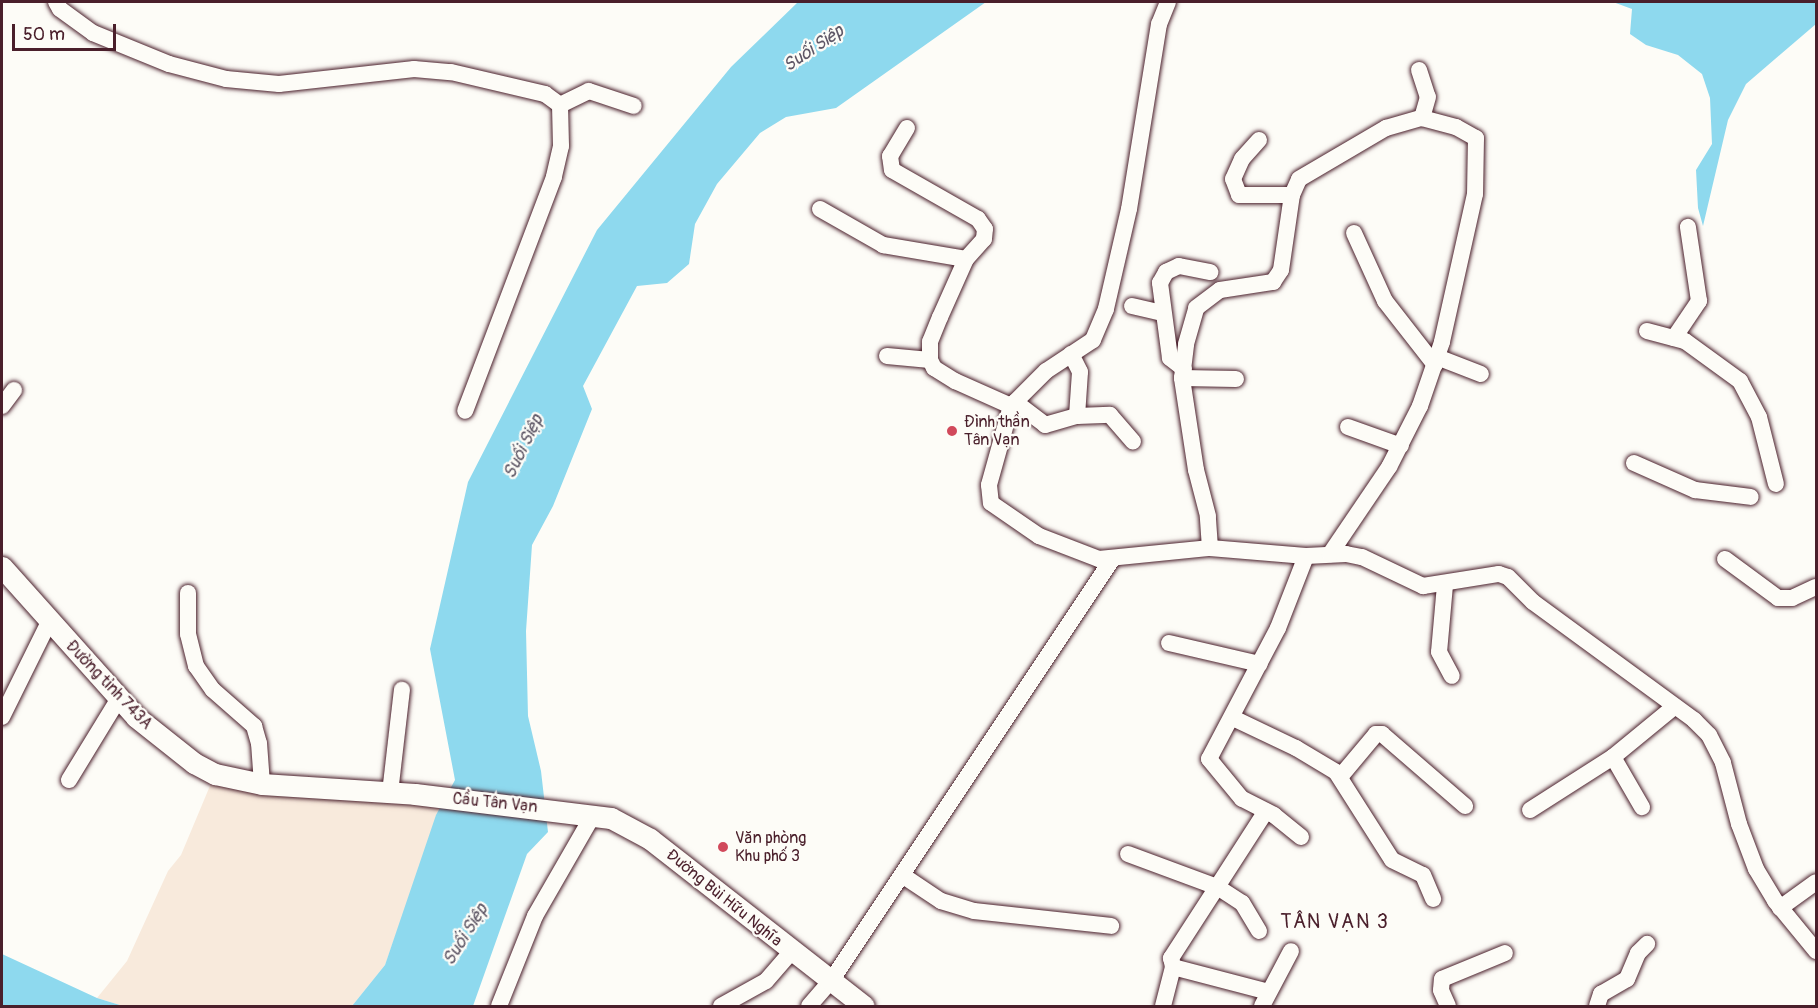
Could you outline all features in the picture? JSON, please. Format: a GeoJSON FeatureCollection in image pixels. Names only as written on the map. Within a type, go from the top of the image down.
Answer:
{"type":"FeatureCollection","features":[{"type":"Feature","properties":{"kind":"main road","name":"Đường tỉnh 743A"},"geometry":{"type":"LineString","coordinates":[[2,567],[136,717],[194,763],[231,780],[415,794]]}},
{"type":"Feature","properties":{"kind":"main road","name":"Cầu Tân Vạn"},"geometry":{"type":"LineString","coordinates":[[415,794],[584,813]]}},
{"type":"Feature","properties":{"kind":"main road","name":"Đường Bùi Hữu Nghĩa"},"geometry":{"type":"LineString","coordinates":[[584,813],[611,818],[650,839],[791,952],[864,1006]]}},
{"type":"Feature","properties":{"kind":"street"},"geometry":{"type":"LineString","coordinates":[[56,2],[60,9],[93,33],[169,64],[226,79],[279,84],[414,69],[451,72],[545,94],[560,105]]}},
{"type":"Feature","properties":{"kind":"street"},"geometry":{"type":"LineString","coordinates":[[1168,2],[1160,24],[1130,209],[1106,309],[1093,340],[1046,370],[1013,404],[989,485],[991,503],[1039,536],[1111,561],[1210,548],[1306,556],[1330,554],[1362,557],[1423,586],[1445,585],[1499,574],[1508,577],[1533,602],[1617,667],[1694,720],[1716,747],[1750,855],[1780,908],[1816,951]]}},
{"type":"Feature","properties":{"kind":"street"},"geometry":{"type":"LineString","coordinates":[[1419,70],[1428,97],[1422,118]]}},
{"type":"Feature","properties":{"kind":"street"},"geometry":{"type":"LineString","coordinates":[[560,105],[589,91],[634,105]]}},
{"type":"Feature","properties":{"kind":"street"},"geometry":{"type":"LineString","coordinates":[[465,411],[554,177],[561,146],[560,105]]}},
{"type":"Feature","properties":{"kind":"street"},"geometry":{"type":"LineString","coordinates":[[1210,548],[1208,516],[1196,470],[1183,374],[1196,308],[1220,290],[1273,282],[1281,270],[1293,195],[1299,179],[1342,151],[1386,128],[1422,118],[1473,135],[1477,143],[1475,194],[1436,361],[1401,446],[1350,529],[1330,554]]}},
{"type":"Feature","properties":{"kind":"street"},"geometry":{"type":"LineString","coordinates":[[907,128],[890,156],[892,170],[978,219],[985,229],[984,239],[966,260],[930,342],[930,360],[934,368],[955,381],[1013,404],[1040,425],[1077,416],[1110,415],[1133,441]]}},
{"type":"Feature","properties":{"kind":"street"},"geometry":{"type":"LineString","coordinates":[[1259,140],[1242,159],[1233,179],[1239,195],[1293,195]]}},
{"type":"Feature","properties":{"kind":"street"},"geometry":{"type":"LineString","coordinates":[[820,208],[883,244],[966,260]]}},
{"type":"Feature","properties":{"kind":"street"},"geometry":{"type":"LineString","coordinates":[[1674,338],[1699,301],[1688,226]]}},
{"type":"Feature","properties":{"kind":"street"},"geometry":{"type":"LineString","coordinates":[[1354,232],[1385,301],[1436,361],[1481,374]]}},
{"type":"Feature","properties":{"kind":"street"},"geometry":{"type":"LineString","coordinates":[[1210,272],[1179,266],[1166,272],[1160,283],[1162,313],[1170,358],[1183,374],[1236,379]]}},
{"type":"Feature","properties":{"kind":"street"},"geometry":{"type":"LineString","coordinates":[[1132,306],[1162,313]]}},
{"type":"Feature","properties":{"kind":"street"},"geometry":{"type":"LineString","coordinates":[[1647,331],[1685,341],[1740,381],[1759,417],[1776,484]]}},
{"type":"Feature","properties":{"kind":"street"},"geometry":{"type":"LineString","coordinates":[[1071,354],[1080,372],[1077,416]]}},
{"type":"Feature","properties":{"kind":"street"},"geometry":{"type":"LineString","coordinates":[[888,356],[930,360]]}},
{"type":"Feature","properties":{"kind":"street"},"geometry":{"type":"LineString","coordinates":[[2,406],[14,390]]}},
{"type":"Feature","properties":{"kind":"street"},"geometry":{"type":"LineString","coordinates":[[1348,427],[1401,446]]}},
{"type":"Feature","properties":{"kind":"street"},"geometry":{"type":"LineString","coordinates":[[1635,463],[1695,490],[1751,497]]}},
{"type":"Feature","properties":{"kind":"street"},"geometry":{"type":"LineString","coordinates":[[1301,837],[1266,811],[1242,798],[1209,759],[1260,664],[1306,556]]}},
{"type":"Feature","properties":{"kind":"street"},"geometry":{"type":"LineString","coordinates":[[1725,559],[1778,598],[1792,598],[1816,587]]}},
{"type":"Feature","properties":{"kind":"street"},"geometry":{"type":"LineString","coordinates":[[809,1006],[831,981],[1111,561]]}},
{"type":"Feature","properties":{"kind":"street"},"geometry":{"type":"LineString","coordinates":[[1445,585],[1439,652],[1452,676]]}},
{"type":"Feature","properties":{"kind":"street"},"geometry":{"type":"LineString","coordinates":[[188,593],[188,634],[196,666],[213,690],[254,726],[262,784]]}},
{"type":"Feature","properties":{"kind":"street"},"geometry":{"type":"LineString","coordinates":[[2,717],[49,622]]}},
{"type":"Feature","properties":{"kind":"street"},"geometry":{"type":"LineString","coordinates":[[1169,644],[1260,664]]}},
{"type":"Feature","properties":{"kind":"street"},"geometry":{"type":"LineString","coordinates":[[390,793],[402,690]]}},
{"type":"Feature","properties":{"kind":"street"},"geometry":{"type":"LineString","coordinates":[[69,780],[119,698]]}},
{"type":"Feature","properties":{"kind":"street"},"geometry":{"type":"LineString","coordinates":[[1530,810],[1613,757],[1675,706]]}},
{"type":"Feature","properties":{"kind":"street"},"geometry":{"type":"LineString","coordinates":[[1233,718],[1296,748],[1340,777],[1392,860],[1423,875],[1433,899]]}},
{"type":"Feature","properties":{"kind":"street"},"geometry":{"type":"LineString","coordinates":[[1340,777],[1376,734],[1382,734],[1466,806]]}},
{"type":"Feature","properties":{"kind":"street"},"geometry":{"type":"LineString","coordinates":[[1613,757],[1642,807]]}},
{"type":"Feature","properties":{"kind":"street"},"geometry":{"type":"LineString","coordinates":[[1163,1006],[1173,967],[1171,958],[1266,811]]}},
{"type":"Feature","properties":{"kind":"street"},"geometry":{"type":"LineString","coordinates":[[499,1006],[535,916],[584,813]]}},
{"type":"Feature","properties":{"kind":"street"},"geometry":{"type":"LineString","coordinates":[[1128,854],[1217,887],[1242,903],[1259,931]]}},
{"type":"Feature","properties":{"kind":"street"},"geometry":{"type":"LineString","coordinates":[[902,875],[941,901],[974,911],[1111,926]]}},
{"type":"Feature","properties":{"kind":"street"},"geometry":{"type":"LineString","coordinates":[[1780,908],[1816,882]]}},
{"type":"Feature","properties":{"kind":"street"},"geometry":{"type":"LineString","coordinates":[[1597,1006],[1601,994],[1627,979],[1638,953],[1647,944]]}},
{"type":"Feature","properties":{"kind":"street"},"geometry":{"type":"LineString","coordinates":[[1173,967],[1265,999],[1291,951]]}},
{"type":"Feature","properties":{"kind":"street"},"geometry":{"type":"LineString","coordinates":[[721,1006],[766,981],[791,952]]}},
{"type":"Feature","properties":{"kind":"street"},"geometry":{"type":"LineString","coordinates":[[1449,1006],[1441,990],[1442,979],[1505,953]]}},
{"type":"Feature","properties":{"kind":"shaded area"},"geometry":{"type":"Polygon","coordinates":[[[212,781],[260,792],[442,805],[385,965],[352,1006],[123,1006],[97,998],[127,961],[168,871],[181,855],[212,781]]]}},
{"type":"Feature","properties":{"kind":"water","name":"Suối Siệp"},"geometry":{"type":"Polygon","coordinates":[[[798,2],[986,2],[836,108],[786,117],[760,133],[717,184],[695,224],[689,264],[667,283],[637,286],[583,386],[592,409],[553,506],[532,545],[526,631],[528,716],[541,771],[548,832],[527,854],[473,1006],[352,1006],[385,965],[436,815],[455,780],[430,649],[468,482],[597,230],[731,67],[798,2]]]}},
{"type":"Feature","properties":{"kind":"water"},"geometry":{"type":"Polygon","coordinates":[[[1613,2],[1816,2],[1816,24],[1746,84],[1728,120],[1703,226],[1698,208],[1696,170],[1712,144],[1710,98],[1702,74],[1678,55],[1646,45],[1630,34],[1632,9],[1613,2]]]}},
{"type":"Feature","properties":{"kind":"water"},"geometry":{"type":"Polygon","coordinates":[[[2,954],[97,998],[123,1006],[2,1006],[2,954]]]}},
{"type":"Feature","properties":{"kind":"place","name":"Đình thần Tân Vạn"},"geometry":{"type":"Point","coordinates":[952,431]}},
{"type":"Feature","properties":{"kind":"place","name":"Văn phòng Khu phố 3"},"geometry":{"type":"Point","coordinates":[723,847]}},
{"type":"Feature","properties":{"kind":"district","name":"TÂN VẠN 3"},"geometry":{"type":"Point","coordinates":[1335,921]}}]}
